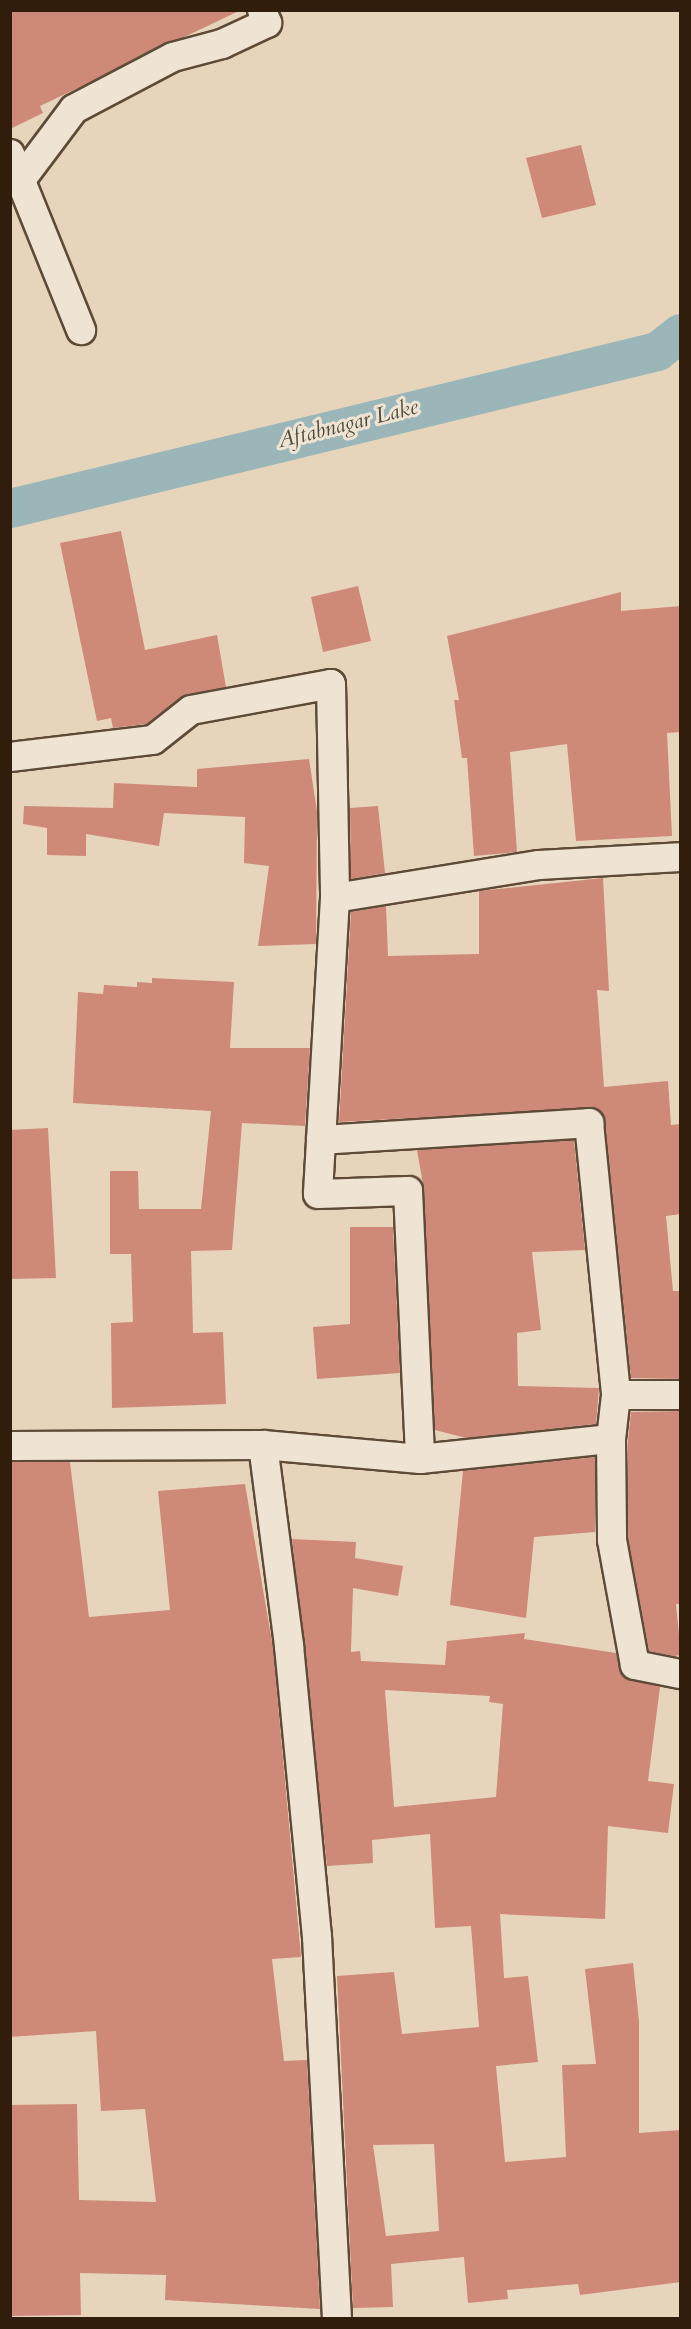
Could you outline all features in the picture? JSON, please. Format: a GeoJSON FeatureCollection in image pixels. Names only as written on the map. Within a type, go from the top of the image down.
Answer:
{"type":"FeatureCollection","features":[{"type":"Feature","properties":{"kind":"street"},"geometry":{"type":"LineString","coordinates":[[81,330],[17,165],[74,110],[173,57],[222,44],[267,23],[262,10]]}},
{"type":"Feature","properties":{"kind":"street"},"geometry":{"type":"LineString","coordinates":[[10,757],[153,740],[191,710],[331,684],[335,898],[318,1194],[408,1191],[420,1459]]}},
{"type":"Feature","properties":{"kind":"street"},"geometry":{"type":"LineString","coordinates":[[335,898],[539,865],[681,857]]}},
{"type":"Feature","properties":{"kind":"street"},"geometry":{"type":"LineString","coordinates":[[321,1140],[589,1123],[616,1395],[611,1439],[612,1540],[635,1665],[681,1674]]}},
{"type":"Feature","properties":{"kind":"street"},"geometry":{"type":"LineString","coordinates":[[616,1395],[681,1395]]}},
{"type":"Feature","properties":{"kind":"street"},"geometry":{"type":"LineString","coordinates":[[10,1446],[263,1446],[420,1459],[611,1439]]}},
{"type":"Feature","properties":{"kind":"street"},"geometry":{"type":"LineString","coordinates":[[263,1446],[289,1646],[317,1937],[337,2319]]}},
{"type":"Feature","properties":{"kind":"building"},"geometry":{"type":"Polygon","coordinates":[[[10,10],[241,10],[40,106],[43,113],[10,129],[10,10]]]}},
{"type":"Feature","properties":{"kind":"building"},"geometry":{"type":"Polygon","coordinates":[[[581,145],[596,205],[542,218],[526,158],[581,145]]]}},
{"type":"Feature","properties":{"kind":"building"},"geometry":{"type":"Polygon","coordinates":[[[121,531],[145,650],[217,635],[226,687],[181,697],[146,724],[113,728],[111,718],[97,721],[60,543],[121,531]]]}},
{"type":"Feature","properties":{"kind":"building"},"geometry":{"type":"Polygon","coordinates":[[[358,586],[371,641],[323,652],[311,597],[358,586]]]}},
{"type":"Feature","properties":{"kind":"building"},"geometry":{"type":"Polygon","coordinates":[[[621,592],[621,611],[681,606],[681,732],[667,733],[672,836],[576,841],[567,744],[510,752],[517,852],[474,856],[467,758],[462,758],[454,700],[459,700],[447,636],[621,592]]]}},
{"type":"Feature","properties":{"kind":"building"},"geometry":{"type":"Polygon","coordinates":[[[309,759],[317,811],[316,944],[258,946],[269,866],[244,863],[245,817],[164,813],[159,846],[86,834],[86,856],[47,855],[47,828],[23,824],[24,806],[113,808],[114,783],[197,787],[197,769],[309,759]]]}},
{"type":"Feature","properties":{"kind":"building"},"geometry":{"type":"Polygon","coordinates":[[[378,806],[385,873],[351,879],[350,808],[378,806]]]}},
{"type":"Feature","properties":{"kind":"building"},"geometry":{"type":"Polygon","coordinates":[[[603,878],[609,991],[597,990],[604,1087],[668,1081],[671,1125],[681,1124],[681,1214],[666,1216],[673,1291],[681,1291],[681,1379],[631,1378],[605,1121],[597,1108],[339,1122],[351,912],[386,906],[388,956],[479,954],[479,891],[603,878]]]}},
{"type":"Feature","properties":{"kind":"building"},"geometry":{"type":"Polygon","coordinates":[[[152,978],[234,982],[230,1048],[310,1048],[305,1126],[242,1123],[232,1250],[191,1251],[193,1333],[223,1332],[226,1404],[112,1408],[111,1323],[133,1322],[131,1254],[110,1254],[110,1171],[138,1171],[139,1209],[201,1209],[211,1111],[73,1103],[78,992],[103,994],[104,985],[137,987],[137,982],[152,983],[152,978]]]}},
{"type":"Feature","properties":{"kind":"building"},"geometry":{"type":"Polygon","coordinates":[[[48,1128],[56,1278],[10,1279],[10,1130],[48,1128]]]}},
{"type":"Feature","properties":{"kind":"building"},"geometry":{"type":"Polygon","coordinates":[[[574,1140],[585,1250],[532,1252],[541,1330],[517,1333],[518,1386],[599,1388],[596,1424],[466,1438],[435,1430],[424,1190],[417,1150],[574,1140]]]}},
{"type":"Feature","properties":{"kind":"building"},"geometry":{"type":"Polygon","coordinates":[[[350,1227],[393,1227],[400,1373],[317,1379],[313,1327],[350,1324],[350,1227]]]}},
{"type":"Feature","properties":{"kind":"building"},"geometry":{"type":"Polygon","coordinates":[[[681,1411],[681,1604],[676,1604],[681,1655],[674,1656],[649,1651],[628,1538],[628,1440],[631,1412],[681,1411]]]}},
{"type":"Feature","properties":{"kind":"building"},"geometry":{"type":"Polygon","coordinates":[[[595,1457],[595,1532],[534,1537],[526,1618],[450,1605],[463,1471],[595,1457]]]}},
{"type":"Feature","properties":{"kind":"building"},"geometry":{"type":"Polygon","coordinates":[[[10,1462],[70,1462],[89,1617],[170,1610],[158,1491],[245,1484],[273,1648],[301,1957],[272,1959],[284,2061],[307,2060],[320,2309],[165,2300],[166,2275],[80,2273],[81,2315],[10,2316],[10,2105],[77,2104],[79,2200],[156,2202],[145,2109],[101,2111],[96,2031],[10,2037],[10,1462]]]}},
{"type":"Feature","properties":{"kind":"building"},"geometry":{"type":"Polygon","coordinates":[[[292,1539],[356,1542],[355,1558],[403,1566],[398,1596],[353,1588],[351,1652],[360,1651],[361,1661],[445,1665],[447,1641],[525,1633],[524,1639],[616,1653],[624,1677],[660,1687],[648,1781],[674,1784],[668,1833],[608,1826],[605,1919],[500,1914],[504,1978],[528,1976],[538,2062],[496,2066],[505,2162],[566,2157],[562,2065],[596,2064],[585,1969],[633,1963],[639,2021],[639,2133],[681,2130],[681,2282],[580,2295],[578,2284],[507,2290],[508,2299],[468,2303],[464,2257],[391,2264],[393,2307],[353,2308],[337,1976],[394,1972],[402,2034],[479,2027],[471,1926],[435,1928],[430,1834],[372,1840],[373,1863],[327,1866],[292,1539]],[[385,1690],[394,1807],[496,1797],[503,1704],[489,1702],[490,1696],[385,1690]],[[434,2144],[373,2145],[386,2236],[439,2231],[434,2144]]]}},
{"type":"Feature","properties":{"kind":"waterway","name":"Aftabnagar Lake"},"geometry":{"type":"LineString","coordinates":[[10,508],[657,351],[680,333]]}}]}
